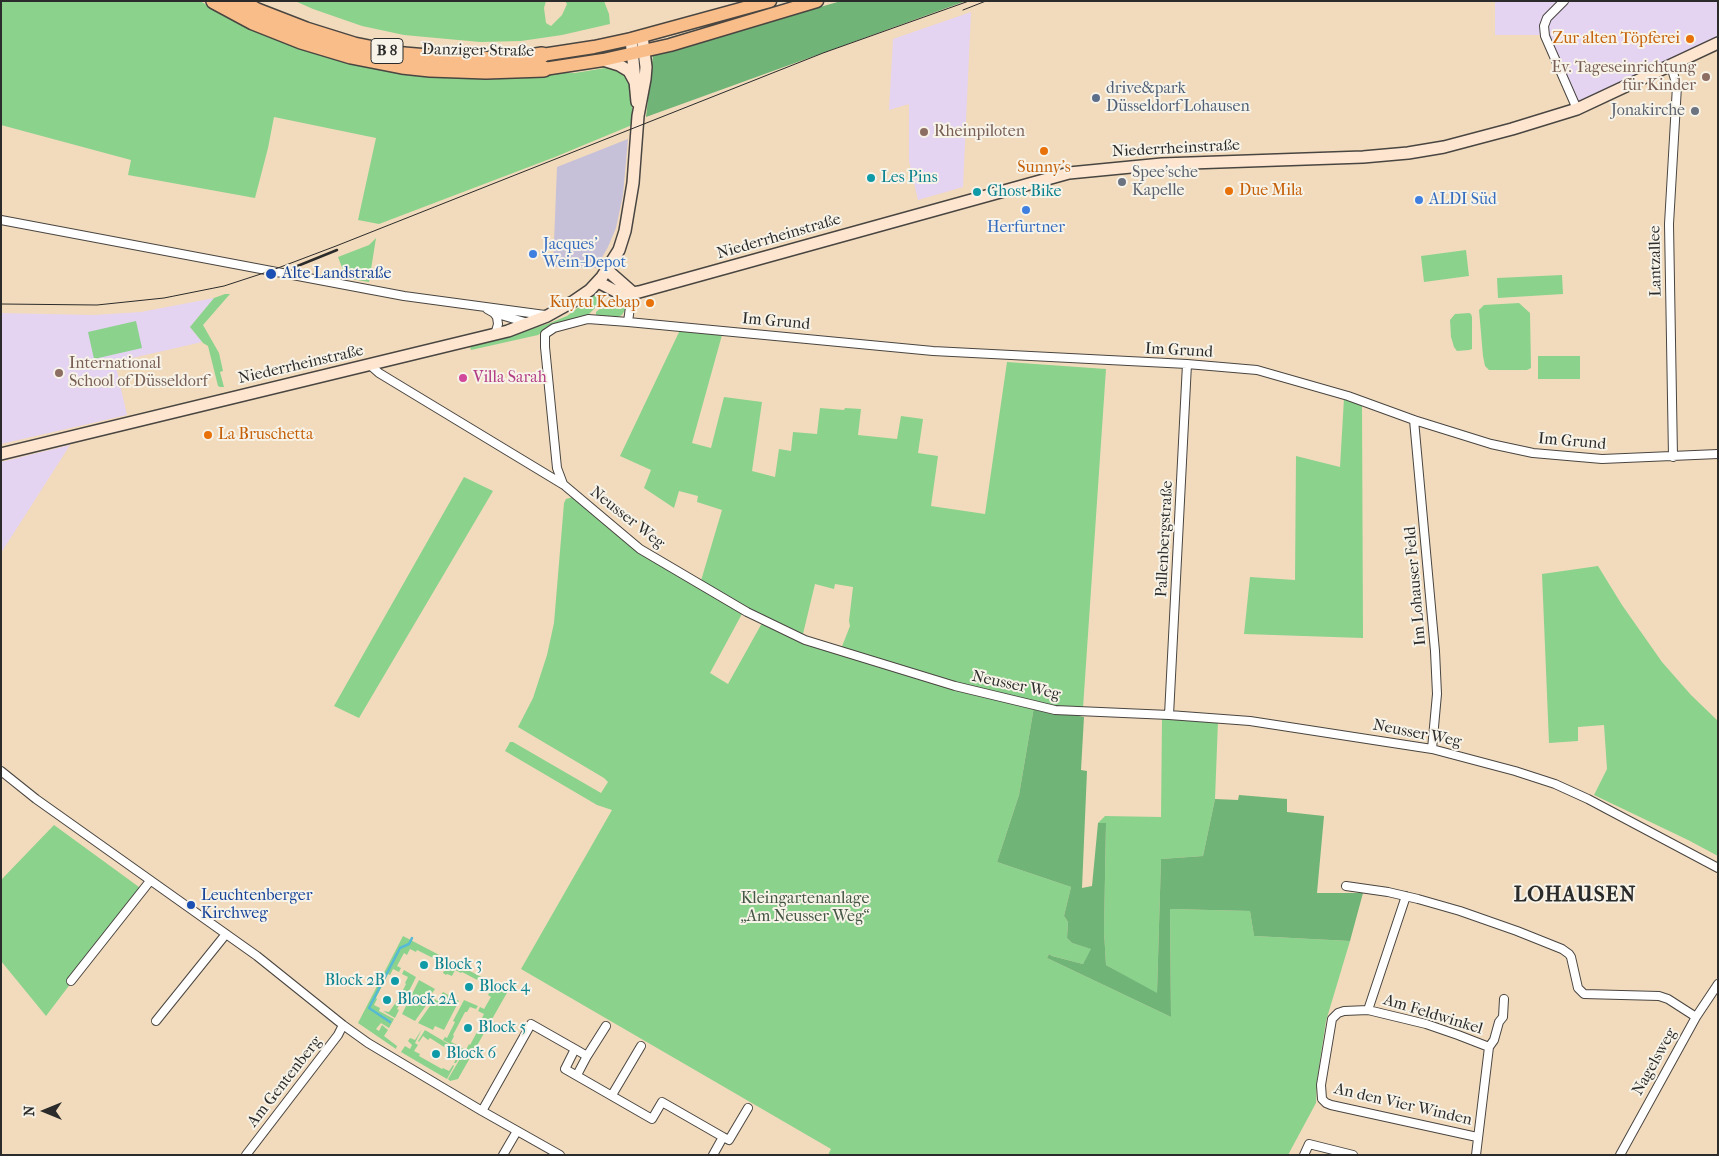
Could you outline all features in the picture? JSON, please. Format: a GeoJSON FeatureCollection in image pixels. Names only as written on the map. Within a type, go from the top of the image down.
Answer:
{"type":"FeatureCollection","features":[{"type":"Feature","properties":{"kind":"highway","name":"Danziger Straße"},"geometry":{"type":"LineString","coordinates":[[214,1],[253,22],[301,41],[402,66],[502,71],[543,62]]}},
{"type":"Feature","properties":{"kind":"highway","name":"Danziger Straße"},"geometry":{"type":"LineString","coordinates":[[239,1],[258,11],[306,30],[354,45],[404,55],[464,60],[517,58],[543,62]]}},
{"type":"Feature","properties":{"kind":"main road","name":"Danziger Straße"},"geometry":{"type":"LineString","coordinates":[[543,62],[770,1]]}},
{"type":"Feature","properties":{"kind":"main road","name":"Danziger Straße"},"geometry":{"type":"LineString","coordinates":[[543,62],[603,60],[639,52],[817,1]]}},
{"type":"Feature","properties":{"kind":"street"},"geometry":{"type":"LineString","coordinates":[[1564,1],[1547,18],[1544,26],[1545,36],[1577,109]]}},
{"type":"Feature","properties":{"kind":"street"},"geometry":{"type":"LineString","coordinates":[[636,38],[646,79],[638,116]]}},
{"type":"Feature","properties":{"kind":"street","name":"Niederrheinstraße"},"geometry":{"type":"LineString","coordinates":[[598,282],[619,293],[625,294],[695,277],[1069,174],[1162,164],[1352,158],[1408,153],[1472,140],[1577,109],[1718,44]]}},
{"type":"Feature","properties":{"kind":"street"},"geometry":{"type":"LineString","coordinates":[[564,485],[557,468],[545,337],[546,332],[554,328],[588,319],[628,322],[632,292],[607,270],[619,250],[626,231],[633,183],[638,116],[636,84],[639,52]]}},
{"type":"Feature","properties":{"kind":"street"},"geometry":{"type":"LineString","coordinates":[[603,60],[619,65],[629,72],[636,84]]}},
{"type":"Feature","properties":{"kind":"street","name":"Lantzallee"},"geometry":{"type":"LineString","coordinates":[[1671,66],[1677,86],[1669,224],[1673,457]]}},
{"type":"Feature","properties":{"kind":"street"},"geometry":{"type":"LineString","coordinates":[[1,220],[342,286],[547,316]]}},
{"type":"Feature","properties":{"kind":"street","name":"Niederrheinstraße"},"geometry":{"type":"LineString","coordinates":[[1,454],[508,332],[547,316],[574,301],[598,282],[607,270]]}},
{"type":"Feature","properties":{"kind":"street"},"geometry":{"type":"LineString","coordinates":[[484,307],[494,313],[528,323]]}},
{"type":"Feature","properties":{"kind":"street"},"geometry":{"type":"LineString","coordinates":[[494,313],[498,324],[495,334]]}},
{"type":"Feature","properties":{"kind":"street","name":"Im Grund"},"geometry":{"type":"LineString","coordinates":[[628,322],[933,351],[1187,364],[1258,370],[1348,396],[1414,420],[1491,444],[1533,453],[1602,459],[1718,454]]}},
{"type":"Feature","properties":{"kind":"street","name":"Pallenbergstraße"},"geometry":{"type":"LineString","coordinates":[[1169,714],[1187,364]]}},
{"type":"Feature","properties":{"kind":"street","name":"Neusser Weg"},"geometry":{"type":"LineString","coordinates":[[370,365],[387,378],[564,485],[640,549],[747,612],[805,640],[955,686],[1055,710],[1169,714],[1250,721],[1432,749],[1515,771],[1555,784],[1588,799],[1718,868]]}},
{"type":"Feature","properties":{"kind":"street","name":"Im Lohauser Feld"},"geometry":{"type":"LineString","coordinates":[[1414,420],[1435,651],[1437,694],[1432,749]]}},
{"type":"Feature","properties":{"kind":"street"},"geometry":{"type":"LineString","coordinates":[[1,771],[36,799],[257,956],[343,1025],[394,1059],[560,1155]]}},
{"type":"Feature","properties":{"kind":"street"},"geometry":{"type":"LineString","coordinates":[[71,981],[150,881]]}},
{"type":"Feature","properties":{"kind":"street"},"geometry":{"type":"LineString","coordinates":[[1346,886],[1406,896],[1460,911],[1564,950],[1571,957],[1578,988],[1584,994],[1659,996],[1668,999],[1696,1017]]}},
{"type":"Feature","properties":{"kind":"street"},"geometry":{"type":"LineString","coordinates":[[1368,1010],[1406,896]]}},
{"type":"Feature","properties":{"kind":"street"},"geometry":{"type":"LineString","coordinates":[[156,1021],[226,934]]}},
{"type":"Feature","properties":{"kind":"street","name":"Nagelsweg"},"geometry":{"type":"LineString","coordinates":[[1620,1155],[1696,1017],[1718,984]]}},
{"type":"Feature","properties":{"kind":"street","name":"Am Feldwinkel"},"geometry":{"type":"LineString","coordinates":[[1476,1155],[1490,1047],[1499,1022],[1503,1017],[1504,999]]}},
{"type":"Feature","properties":{"kind":"street","name":"Am Feldwinkel"},"geometry":{"type":"LineString","coordinates":[[1322,1099],[1321,1085],[1332,1019],[1338,1013],[1344,1011],[1368,1010],[1426,1024],[1490,1047]]}},
{"type":"Feature","properties":{"kind":"street"},"geometry":{"type":"LineString","coordinates":[[482,1111],[531,1024],[587,1056]]}},
{"type":"Feature","properties":{"kind":"street","name":"Am Gentenberg"},"geometry":{"type":"LineString","coordinates":[[246,1155],[338,1035],[343,1025]]}},
{"type":"Feature","properties":{"kind":"street"},"geometry":{"type":"LineString","coordinates":[[577,1075],[606,1026]]}},
{"type":"Feature","properties":{"kind":"street"},"geometry":{"type":"LineString","coordinates":[[612,1095],[641,1046]]}},
{"type":"Feature","properties":{"kind":"street"},"geometry":{"type":"LineString","coordinates":[[575,1049],[565,1069],[652,1119],[662,1102],[729,1140],[748,1108]]}},
{"type":"Feature","properties":{"kind":"street","name":"An den Vier Winden"},"geometry":{"type":"LineString","coordinates":[[1322,1099],[1331,1105],[1477,1136]]}},
{"type":"Feature","properties":{"kind":"street"},"geometry":{"type":"LineString","coordinates":[[503,1155],[517,1131]]}},
{"type":"Feature","properties":{"kind":"street"},"geometry":{"type":"LineString","coordinates":[[713,1155],[723,1137]]}},
{"type":"Feature","properties":{"kind":"street"},"geometry":{"type":"LineString","coordinates":[[1304,1155],[1309,1144],[1353,1155]]}},
{"type":"Feature","properties":{"kind":"shaded area"},"geometry":{"type":"Polygon","coordinates":[[[1495,1],[1718,1],[1718,38],[1578,105],[1552,49],[1540,35],[1495,35],[1495,1]]]}},
{"type":"Feature","properties":{"kind":"shaded area"},"geometry":{"type":"Polygon","coordinates":[[[971,12],[963,187],[918,200],[909,161],[909,104],[889,110],[893,39],[971,12]]]}},
{"type":"Feature","properties":{"kind":"shaded area"},"geometry":{"type":"Polygon","coordinates":[[[628,139],[623,195],[616,228],[596,268],[553,267],[557,167],[628,139]]]}},
{"type":"Feature","properties":{"kind":"shaded area","name":"International School of Düsseldorf"},"geometry":{"type":"Polygon","coordinates":[[[214,298],[190,327],[202,342],[115,362],[127,415],[1,444],[1,313],[94,315],[141,312],[214,298]]]}},
{"type":"Feature","properties":{"kind":"shaded area"},"geometry":{"type":"Polygon","coordinates":[[[70,445],[1,553],[1,462],[70,445]]]}},
{"type":"Feature","properties":{"kind":"green space"},"geometry":{"type":"Polygon","coordinates":[[[1,1],[200,1],[229,18],[286,40],[543,73],[575,73],[611,67],[622,70],[632,86],[632,125],[555,157],[379,224],[358,220],[376,138],[274,117],[255,198],[128,175],[131,160],[1,125],[1,1]]]}},
{"type":"Feature","properties":{"kind":"green space"},"geometry":{"type":"Polygon","coordinates":[[[295,1],[546,1],[544,8],[546,23],[551,26],[562,15],[567,4],[565,1],[604,1],[609,14],[610,24],[562,35],[521,41],[480,42],[404,35],[362,26],[295,1]]]}},
{"type":"Feature","properties":{"kind":"green space"},"geometry":{"type":"Polygon","coordinates":[[[841,1],[966,1],[646,117],[653,55],[841,1]]]}},
{"type":"Feature","properties":{"kind":"green space"},"geometry":{"type":"Polygon","coordinates":[[[376,238],[369,282],[346,278],[338,257],[369,245],[376,238]]]}},
{"type":"Feature","properties":{"kind":"green space"},"geometry":{"type":"Polygon","coordinates":[[[1466,250],[1469,276],[1424,282],[1421,256],[1466,250]]]}},
{"type":"Feature","properties":{"kind":"green space"},"geometry":{"type":"Polygon","coordinates":[[[1562,275],[1563,294],[1498,298],[1497,278],[1562,275]]]}},
{"type":"Feature","properties":{"kind":"green space"},"geometry":{"type":"Polygon","coordinates":[[[610,293],[586,317],[554,324],[538,335],[471,350],[470,347],[567,316],[596,294],[610,293]]]}},
{"type":"Feature","properties":{"kind":"green space"},"geometry":{"type":"Polygon","coordinates":[[[230,294],[203,325],[219,353],[223,371],[220,372],[224,387],[220,387],[218,386],[208,346],[203,343],[190,327],[214,298],[230,294]]]}},
{"type":"Feature","properties":{"kind":"green space"},"geometry":{"type":"Polygon","coordinates":[[[609,301],[625,304],[625,310],[622,315],[618,317],[596,316],[596,312],[609,301]]]}},
{"type":"Feature","properties":{"kind":"green space"},"geometry":{"type":"Polygon","coordinates":[[[1519,303],[1530,313],[1531,368],[1527,370],[1489,370],[1485,366],[1483,356],[1479,310],[1484,305],[1519,303]]]}},
{"type":"Feature","properties":{"kind":"green space"},"geometry":{"type":"Polygon","coordinates":[[[1469,313],[1472,317],[1472,349],[1457,351],[1451,337],[1450,320],[1455,314],[1469,313]]]}},
{"type":"Feature","properties":{"kind":"green space"},"geometry":{"type":"Polygon","coordinates":[[[136,321],[142,348],[94,359],[88,332],[136,321]]]}},
{"type":"Feature","properties":{"kind":"green space"},"geometry":{"type":"Polygon","coordinates":[[[680,330],[722,335],[692,443],[711,448],[724,397],[762,402],[752,471],[775,477],[779,449],[791,451],[793,432],[817,434],[820,408],[861,409],[858,435],[897,439],[901,416],[923,419],[918,453],[938,456],[931,506],[985,514],[1007,362],[1106,369],[1083,708],[1059,707],[981,691],[841,649],[850,626],[853,587],[835,584],[834,589],[815,584],[802,638],[700,584],[722,510],[697,502],[698,496],[679,491],[674,508],[644,488],[651,470],[620,456],[680,330]]]}},
{"type":"Feature","properties":{"kind":"green space"},"geometry":{"type":"Polygon","coordinates":[[[1538,356],[1580,356],[1580,379],[1538,379],[1538,356]]]}},
{"type":"Feature","properties":{"kind":"green space"},"geometry":{"type":"Polygon","coordinates":[[[1344,398],[1362,404],[1363,638],[1244,634],[1250,577],[1295,580],[1296,456],[1340,467],[1344,398]]]}},
{"type":"Feature","properties":{"kind":"green space"},"geometry":{"type":"Polygon","coordinates":[[[464,477],[493,491],[359,718],[334,706],[464,477]]]}},
{"type":"Feature","properties":{"kind":"green space","name":"Kleingartenanlage „Am Neusser Weg“"},"geometry":{"type":"Polygon","coordinates":[[[573,497],[639,552],[743,612],[710,673],[728,684],[762,623],[1034,707],[1019,795],[997,862],[1071,887],[1064,916],[1068,922],[1067,938],[1072,943],[1092,949],[1083,964],[1049,954],[1047,958],[1171,1017],[1170,909],[1250,911],[1254,936],[1350,941],[1326,1021],[1317,1080],[1316,1103],[1288,1155],[828,1155],[831,1149],[521,969],[612,810],[597,805],[505,751],[510,742],[513,742],[601,793],[608,782],[518,727],[533,698],[547,655],[554,623],[564,503],[566,499],[573,497]]]}},
{"type":"Feature","properties":{"kind":"green space"},"geometry":{"type":"Polygon","coordinates":[[[1598,566],[1622,605],[1662,662],[1691,695],[1718,721],[1718,856],[1594,795],[1607,769],[1604,725],[1578,727],[1578,741],[1549,743],[1542,574],[1598,566]]]}},
{"type":"Feature","properties":{"kind":"green space"},"geometry":{"type":"Polygon","coordinates":[[[1034,707],[1084,717],[1081,770],[1087,771],[1082,888],[1092,886],[1098,823],[1106,823],[1104,931],[1106,965],[1157,993],[1161,859],[1203,856],[1215,799],[1238,800],[1239,795],[1287,799],[1287,812],[1324,816],[1317,893],[1363,893],[1350,941],[1254,936],[1250,911],[1170,909],[1171,1017],[1047,958],[1049,954],[1083,964],[1091,949],[1072,943],[1067,938],[1068,922],[1064,916],[1071,887],[997,862],[1019,795],[1034,707]]]}},
{"type":"Feature","properties":{"kind":"green space"},"geometry":{"type":"Polygon","coordinates":[[[1162,718],[1218,721],[1215,799],[1203,856],[1161,859],[1157,994],[1106,965],[1104,931],[1106,823],[1098,823],[1105,816],[1161,817],[1162,718]]]}},
{"type":"Feature","properties":{"kind":"green space"},"geometry":{"type":"Polygon","coordinates":[[[54,825],[139,887],[140,892],[46,1016],[1,961],[1,880],[54,825]]]}},
{"type":"Feature","properties":{"kind":"green space"},"geometry":{"type":"Polygon","coordinates":[[[403,936],[508,991],[458,1079],[450,1081],[448,1079],[464,1052],[459,1048],[466,1050],[483,1021],[481,1020],[484,1014],[478,1011],[480,1007],[484,1009],[491,997],[488,995],[491,989],[485,986],[485,984],[455,970],[452,976],[446,975],[443,973],[446,967],[440,964],[441,962],[417,950],[416,952],[410,949],[407,955],[404,953],[397,966],[401,968],[399,972],[393,969],[390,975],[388,974],[374,1005],[380,1008],[379,1011],[394,1019],[389,1028],[381,1023],[376,1029],[379,1031],[382,1025],[388,1030],[384,1036],[397,1046],[396,1049],[358,1023],[403,936]]]}},
{"type":"Feature","properties":{"kind":"green space"},"geometry":{"type":"Polygon","coordinates":[[[404,970],[416,977],[406,997],[404,997],[397,1009],[399,1010],[395,1018],[383,1011],[389,1012],[399,998],[408,977],[402,974],[404,970]]]}},
{"type":"Feature","properties":{"kind":"green space"},"geometry":{"type":"Polygon","coordinates":[[[419,980],[435,989],[430,996],[432,997],[415,1021],[402,1014],[419,980]]]}},
{"type":"Feature","properties":{"kind":"green space"},"geometry":{"type":"Polygon","coordinates":[[[443,992],[459,1001],[444,1030],[435,1026],[433,1030],[418,1023],[435,999],[437,1001],[443,992]]]}},
{"type":"Feature","properties":{"kind":"green space"},"geometry":{"type":"Polygon","coordinates":[[[464,1000],[478,1006],[476,1009],[470,1007],[465,1012],[451,1042],[457,1045],[456,1047],[443,1040],[445,1037],[447,1038],[464,1000]]]}},
{"type":"Feature","properties":{"kind":"green space"},"geometry":{"type":"Polygon","coordinates":[[[422,1029],[415,1043],[418,1045],[414,1051],[420,1054],[419,1056],[442,1069],[449,1071],[453,1065],[447,1079],[401,1052],[405,1046],[410,1049],[412,1045],[408,1041],[410,1038],[415,1040],[422,1029]]]}},
{"type":"Feature","properties":{"kind":"green space"},"geometry":{"type":"Polygon","coordinates":[[[425,1030],[462,1052],[456,1063],[454,1063],[457,1057],[452,1052],[430,1038],[428,1040],[423,1036],[418,1041],[425,1030]]]}},
{"type":"Feature","properties":{"kind":"waterway"},"geometry":{"type":"LineString","coordinates":[[390,1022],[369,1008],[400,948],[409,944],[412,938]]}},
{"type":"Feature","properties":{"kind":"tram line"},"geometry":{"type":"LineString","coordinates":[[1,304],[97,305],[164,298],[224,286],[336,246],[823,53],[969,1]]}},
{"type":"Feature","properties":{"kind":"tram line"},"geometry":{"type":"LineString","coordinates":[[963,10],[986,1]]}},
{"type":"Feature","properties":{"kind":"railway"},"geometry":{"type":"LineString","coordinates":[[295,267],[337,250]]}},
{"type":"Feature","properties":{"kind":"place","name":"Zur alten Töpferei"},"geometry":{"type":"Point","coordinates":[1690,39]}},
{"type":"Feature","properties":{"kind":"place","name":"Ev. Tageseinrichtung für Kinder"},"geometry":{"type":"Point","coordinates":[1706,77]}},
{"type":"Feature","properties":{"kind":"place","name":"drive&park Düsseldorf Lohausen"},"geometry":{"type":"Point","coordinates":[1096,98]}},
{"type":"Feature","properties":{"kind":"place","name":"Jonakirche"},"geometry":{"type":"Point","coordinates":[1695,111]}},
{"type":"Feature","properties":{"kind":"place","name":"Rheinpiloten"},"geometry":{"type":"Point","coordinates":[924,132]}},
{"type":"Feature","properties":{"kind":"place","name":"Sunny's"},"geometry":{"type":"Point","coordinates":[1044,151]}},
{"type":"Feature","properties":{"kind":"place","name":"Les Pins"},"geometry":{"type":"Point","coordinates":[871,178]}},
{"type":"Feature","properties":{"kind":"place","name":"Spee'sche Kapelle"},"geometry":{"type":"Point","coordinates":[1122,182]}},
{"type":"Feature","properties":{"kind":"place","name":"Due Mila"},"geometry":{"type":"Point","coordinates":[1229,191]}},
{"type":"Feature","properties":{"kind":"place","name":"Ghost Bike"},"geometry":{"type":"Point","coordinates":[977,192]}},
{"type":"Feature","properties":{"kind":"place","name":"ALDI Süd"},"geometry":{"type":"Point","coordinates":[1419,200]}},
{"type":"Feature","properties":{"kind":"place","name":"Herfurtner"},"geometry":{"type":"Point","coordinates":[1026,210]}},
{"type":"Feature","properties":{"kind":"place","name":"Jacques’ Wein-Depot"},"geometry":{"type":"Point","coordinates":[533,254]}},
{"type":"Feature","properties":{"kind":"place","name":"Alte Landstraße"},"geometry":{"type":"Point","coordinates":[271,274]}},
{"type":"Feature","properties":{"kind":"place","name":"Kuytu Kebap"},"geometry":{"type":"Point","coordinates":[650,303]}},
{"type":"Feature","properties":{"kind":"place","name":"International School of Düsseldorf"},"geometry":{"type":"Point","coordinates":[59,373]}},
{"type":"Feature","properties":{"kind":"place","name":"Villa Sarah"},"geometry":{"type":"Point","coordinates":[463,378]}},
{"type":"Feature","properties":{"kind":"place","name":"La Bruschetta"},"geometry":{"type":"Point","coordinates":[208,435]}},
{"type":"Feature","properties":{"kind":"place","name":"Leuchtenberger Kirchweg"},"geometry":{"type":"Point","coordinates":[191,905]}},
{"type":"Feature","properties":{"kind":"place","name":"Block 3"},"geometry":{"type":"Point","coordinates":[424,965]}},
{"type":"Feature","properties":{"kind":"place","name":"Block 2B"},"geometry":{"type":"Point","coordinates":[395,981]}},
{"type":"Feature","properties":{"kind":"place","name":"Block 4"},"geometry":{"type":"Point","coordinates":[469,987]}},
{"type":"Feature","properties":{"kind":"place","name":"Block 2A"},"geometry":{"type":"Point","coordinates":[387,1000]}},
{"type":"Feature","properties":{"kind":"place","name":"Block 5"},"geometry":{"type":"Point","coordinates":[468,1028]}},
{"type":"Feature","properties":{"kind":"place","name":"Block 6"},"geometry":{"type":"Point","coordinates":[436,1054]}},
{"type":"Feature","properties":{"kind":"district","name":"LOHAUSEN"},"geometry":{"type":"Point","coordinates":[1575,896]}}]}
